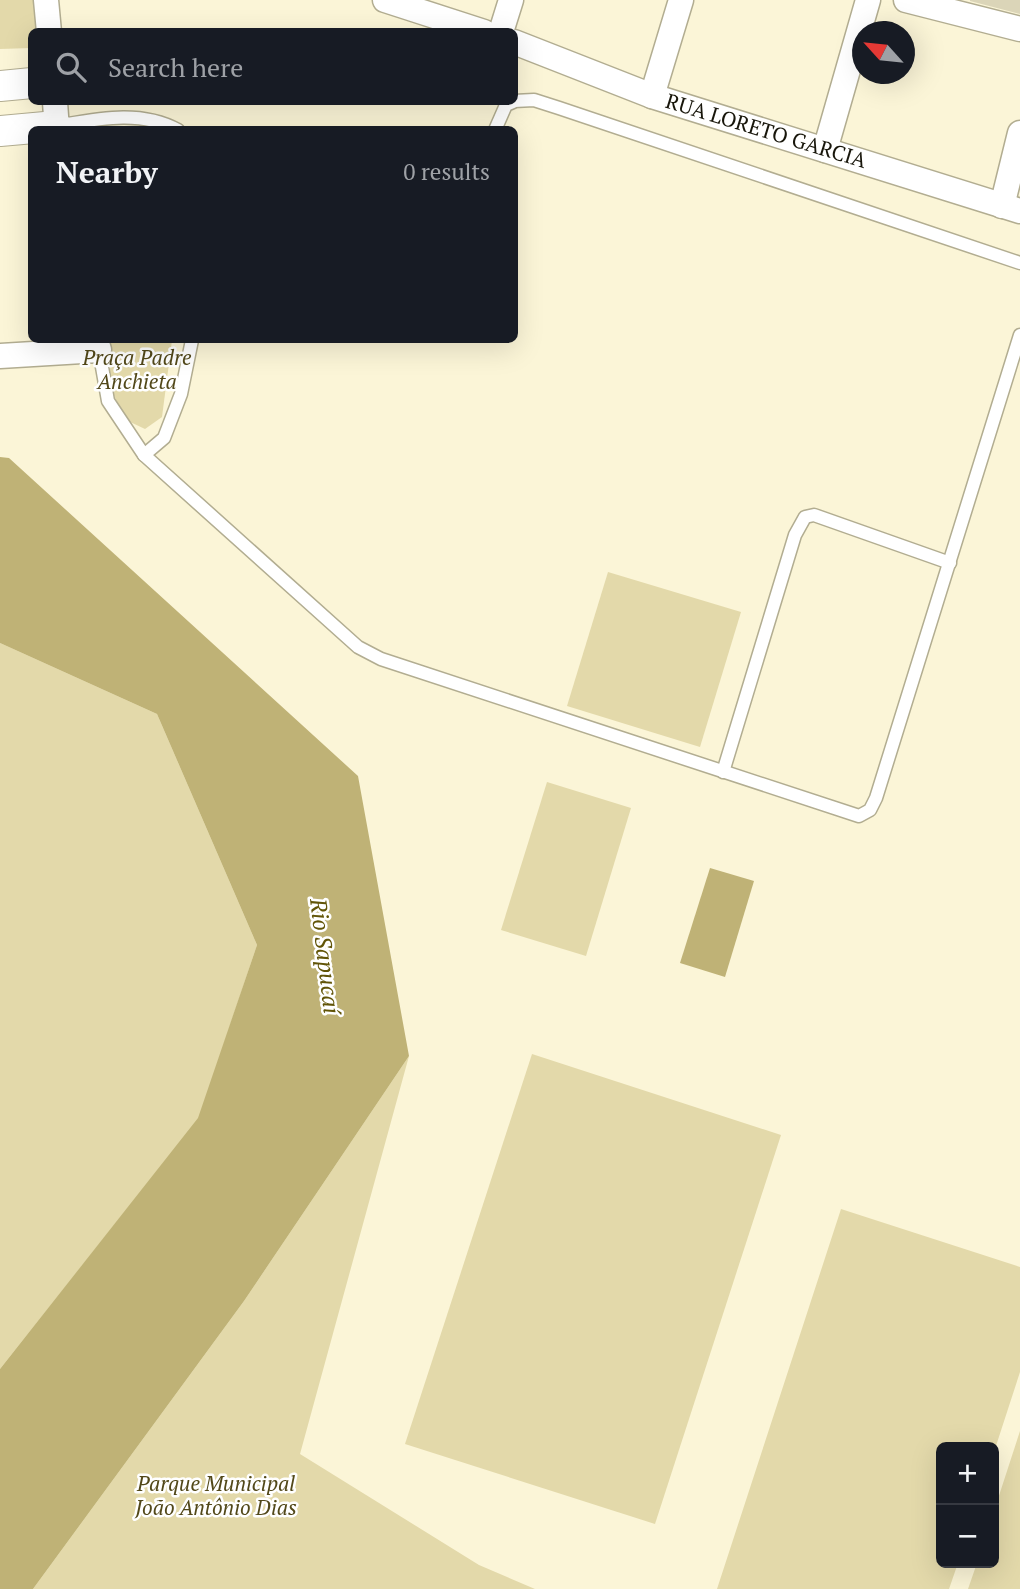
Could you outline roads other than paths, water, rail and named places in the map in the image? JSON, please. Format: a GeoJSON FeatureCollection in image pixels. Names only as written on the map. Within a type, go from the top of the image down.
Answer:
{"type":"FeatureCollection","features":[{"type":"Feature","properties":{"kind":"street"},"geometry":{"type":"LineString","coordinates":[[46,0],[49,28]]}},
{"type":"Feature","properties":{"kind":"street"},"geometry":{"type":"LineString","coordinates":[[385,0],[472,28]]}},
{"type":"Feature","properties":{"kind":"street"},"geometry":{"type":"LineString","coordinates":[[502,28],[511,0]]}},
{"type":"Feature","properties":{"kind":"street"},"geometry":{"type":"LineString","coordinates":[[652,96],[681,0]]}},
{"type":"Feature","properties":{"kind":"street"},"geometry":{"type":"LineString","coordinates":[[825,150],[868,0]]}},
{"type":"Feature","properties":{"kind":"street"},"geometry":{"type":"LineString","coordinates":[[906,0],[1020,29]]}},
{"type":"Feature","properties":{"kind":"street","name":"RUA LORETO GARCIA"},"geometry":{"type":"LineString","coordinates":[[518,44],[652,96],[1011,208]]}},
{"type":"Feature","properties":{"kind":"street"},"geometry":{"type":"LineString","coordinates":[[0,86],[28,82]]}},
{"type":"Feature","properties":{"kind":"street"},"geometry":{"type":"LineString","coordinates":[[0,131],[56,119]]}},
{"type":"Feature","properties":{"kind":"street"},"geometry":{"type":"LineString","coordinates":[[1011,208],[1020,133]]}},
{"type":"Feature","properties":{"kind":"street"},"geometry":{"type":"LineString","coordinates":[[0,356],[97,345]]}},
{"type":"Feature","properties":{"kind":"lane"},"geometry":{"type":"LineString","coordinates":[[518,101],[534,100],[559,108],[1020,262]]}},
{"type":"Feature","properties":{"kind":"lane"},"geometry":{"type":"LineString","coordinates":[[497,126],[506,105]]}},
{"type":"Feature","properties":{"kind":"lane"},"geometry":{"type":"LineString","coordinates":[[56,119],[129,117],[171,126]]}},
{"type":"Feature","properties":{"kind":"lane"},"geometry":{"type":"LineString","coordinates":[[97,345],[108,401],[144,455],[336,631],[358,647],[381,659],[850,814],[866,814],[876,799],[1020,335]]}},
{"type":"Feature","properties":{"kind":"lane"},"geometry":{"type":"LineString","coordinates":[[144,455],[164,438],[181,394],[191,343]]}},
{"type":"Feature","properties":{"kind":"lane"},"geometry":{"type":"LineString","coordinates":[[723,772],[795,535],[805,517],[814,515],[950,563]]}},
{"type":"Feature","properties":{"kind":"water","name":"Rio Sapucaí"},"geometry":{"type":"Polygon","coordinates":[[[0,457],[9,458],[358,776],[409,1056],[244,1301],[33,1589],[0,1589],[0,1369],[198,1118],[257,945],[157,714],[0,643],[0,457]]]}},
{"type":"Feature","properties":{"kind":"water"},"geometry":{"type":"Polygon","coordinates":[[[710,868],[754,881],[725,977],[680,963],[710,868]]]}},
{"type":"Feature","properties":{"kind":"park label","name":"Praça Padre Anchieta"},"geometry":{"type":"Point","coordinates":[137,370]}},
{"type":"Feature","properties":{"kind":"park label","name":"Parque Municipal João Antônio Dias"},"geometry":{"type":"Point","coordinates":[216,1496]}}]}
